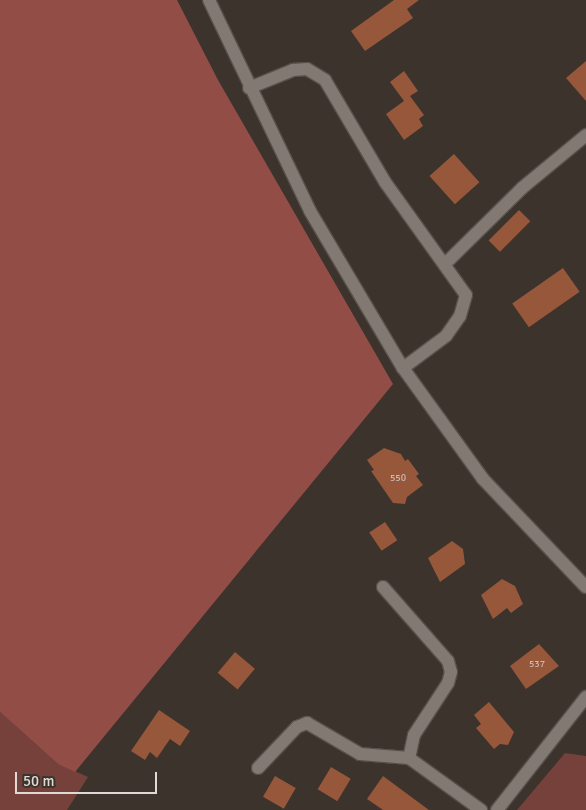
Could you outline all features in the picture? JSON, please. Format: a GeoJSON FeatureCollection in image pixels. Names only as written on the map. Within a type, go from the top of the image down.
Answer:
{"type":"FeatureCollection","features":[{"type":"Feature","properties":{"kind":"street"},"geometry":{"type":"LineString","coordinates":[[209,0],[249,88],[310,211],[403,368],[483,480],[586,587]]}},
{"type":"Feature","properties":{"kind":"street"},"geometry":{"type":"LineString","coordinates":[[249,88],[293,70],[307,69],[325,80],[385,182],[466,295],[460,316],[446,336],[403,368]]}},
{"type":"Feature","properties":{"kind":"street"},"geometry":{"type":"LineString","coordinates":[[445,264],[522,188],[586,135]]}},
{"type":"Feature","properties":{"kind":"street"},"geometry":{"type":"LineString","coordinates":[[383,587],[448,661],[451,672],[448,683],[414,735],[409,746],[410,758]]}},
{"type":"Feature","properties":{"kind":"street"},"geometry":{"type":"LineString","coordinates":[[497,810],[586,697]]}},
{"type":"Feature","properties":{"kind":"street"},"geometry":{"type":"LineString","coordinates":[[258,768],[297,727],[307,723],[360,754],[410,758],[482,810]]}},
{"type":"Feature","properties":{"kind":"shaded area"},"geometry":{"type":"Polygon","coordinates":[[[0,0],[177,0],[218,80],[393,384],[75,772],[58,764],[0,712],[0,0]]]}},
{"type":"Feature","properties":{"kind":"shaded area"},"geometry":{"type":"Polygon","coordinates":[[[0,712],[57,763],[88,777],[67,810],[0,810],[0,712]]]}},
{"type":"Feature","properties":{"kind":"shaded area"},"geometry":{"type":"Polygon","coordinates":[[[565,753],[586,756],[586,810],[517,810],[565,753]]]}},
{"type":"Feature","properties":{"kind":"building"},"geometry":{"type":"Polygon","coordinates":[[[394,0],[419,0],[407,9],[413,18],[365,51],[351,31],[394,0]]]}},
{"type":"Feature","properties":{"kind":"building"},"geometry":{"type":"Polygon","coordinates":[[[586,61],[586,101],[566,78],[586,61]]]}},
{"type":"Feature","properties":{"kind":"building"},"geometry":{"type":"Polygon","coordinates":[[[404,71],[418,91],[410,96],[424,115],[419,119],[423,126],[404,140],[386,114],[404,101],[390,82],[404,71]]]}},
{"type":"Feature","properties":{"kind":"building"},"geometry":{"type":"Polygon","coordinates":[[[454,154],[479,182],[455,204],[429,176],[454,154]]]}},
{"type":"Feature","properties":{"kind":"building"},"geometry":{"type":"Polygon","coordinates":[[[519,210],[530,221],[500,252],[489,240],[519,210]]]}},
{"type":"Feature","properties":{"kind":"building"},"geometry":{"type":"Polygon","coordinates":[[[563,268],[580,292],[529,327],[512,304],[563,268]]]}},
{"type":"Feature","properties":{"kind":"building"},"geometry":{"type":"Polygon","coordinates":[[[384,448],[401,454],[405,461],[408,459],[419,474],[416,476],[423,485],[407,497],[405,504],[393,503],[371,471],[374,470],[367,460],[384,448]]]}},
{"type":"Feature","properties":{"kind":"building"},"geometry":{"type":"Polygon","coordinates":[[[385,522],[397,540],[382,551],[369,533],[385,522]]]}},
{"type":"Feature","properties":{"kind":"building"},"geometry":{"type":"Polygon","coordinates":[[[452,541],[463,549],[465,564],[440,582],[428,558],[452,541]]]}},
{"type":"Feature","properties":{"kind":"building"},"geometry":{"type":"Polygon","coordinates":[[[502,579],[515,586],[523,604],[511,613],[507,608],[493,619],[481,595],[502,579]]]}},
{"type":"Feature","properties":{"kind":"building"},"geometry":{"type":"Polygon","coordinates":[[[539,644],[559,666],[526,689],[510,666],[539,644]]]}},
{"type":"Feature","properties":{"kind":"building"},"geometry":{"type":"Polygon","coordinates":[[[235,652],[255,669],[238,689],[218,673],[235,652]]]}},
{"type":"Feature","properties":{"kind":"building"},"geometry":{"type":"Polygon","coordinates":[[[489,702],[514,732],[508,745],[500,744],[494,749],[476,728],[481,724],[474,715],[489,702]]]}},
{"type":"Feature","properties":{"kind":"building"},"geometry":{"type":"Polygon","coordinates":[[[159,710],[190,731],[180,746],[170,739],[157,758],[150,752],[145,760],[131,751],[159,710]]]}},
{"type":"Feature","properties":{"kind":"building"},"geometry":{"type":"Polygon","coordinates":[[[331,767],[351,779],[337,801],[318,789],[331,767]]]}},
{"type":"Feature","properties":{"kind":"building"},"geometry":{"type":"Polygon","coordinates":[[[275,776],[296,788],[284,809],[263,797],[275,776]]]}},
{"type":"Feature","properties":{"kind":"building"},"geometry":{"type":"Polygon","coordinates":[[[383,776],[429,810],[383,810],[367,799],[383,776]]]}}]}
